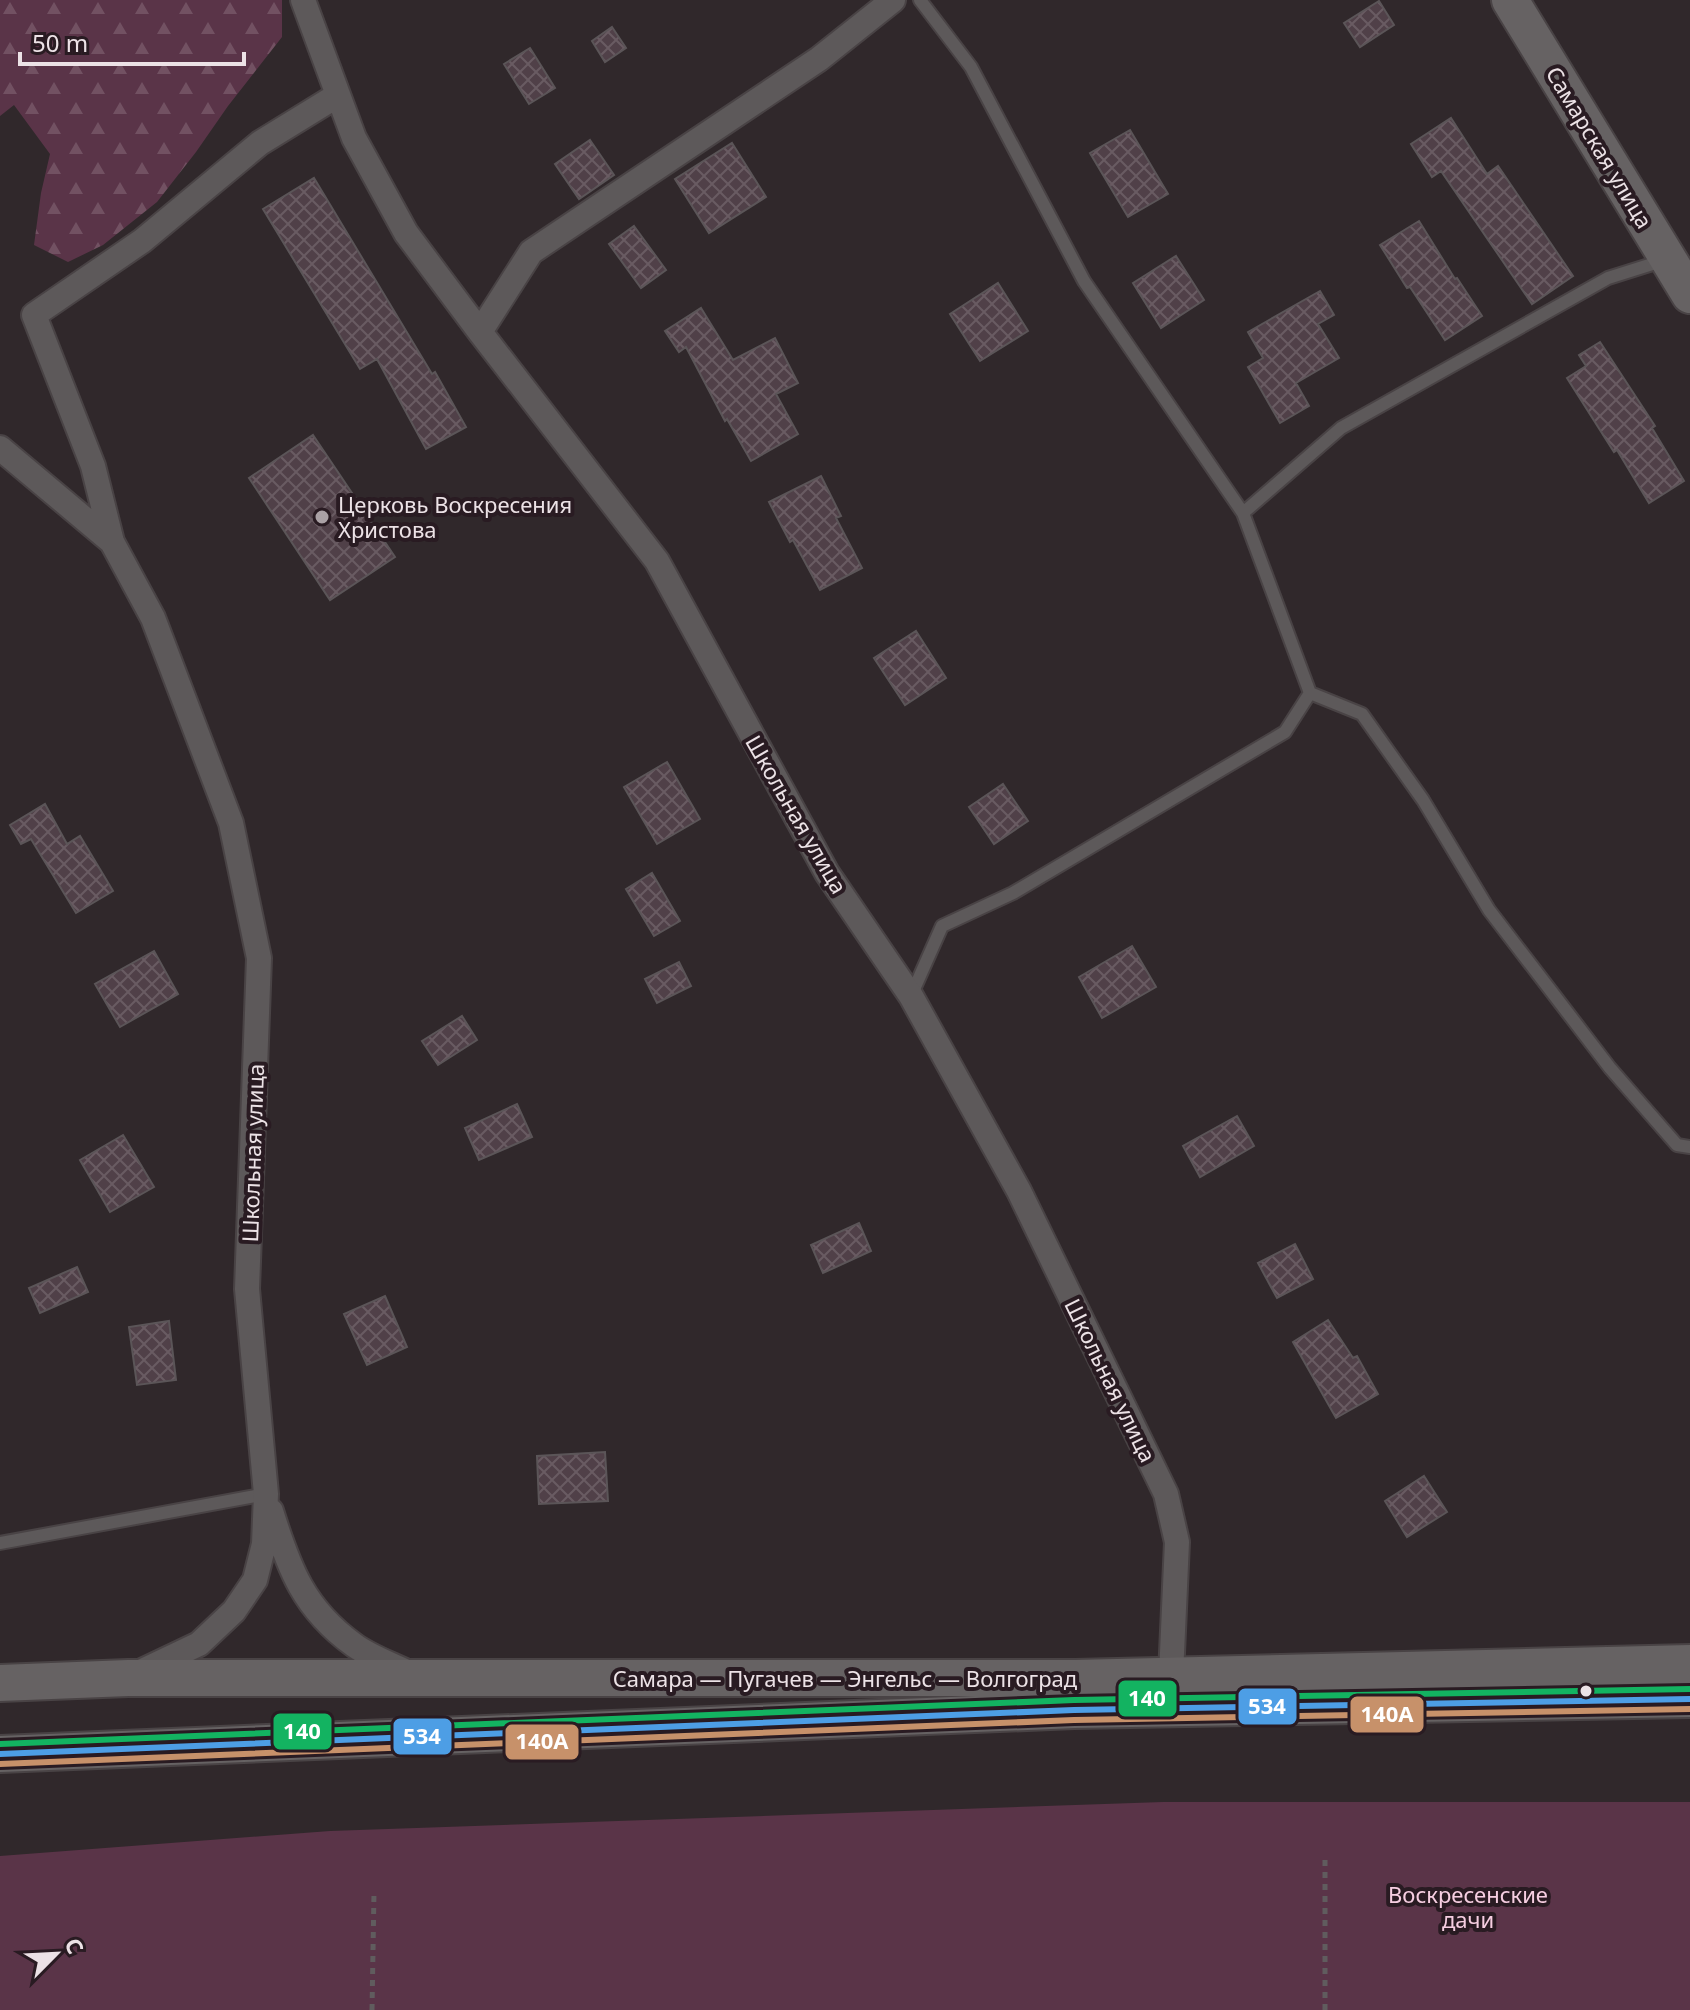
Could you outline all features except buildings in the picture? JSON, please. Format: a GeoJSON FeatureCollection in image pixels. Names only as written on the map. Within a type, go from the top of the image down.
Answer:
{"type":"FeatureCollection","features":[{"type":"Feature","properties":{"kind":"main road","name":"Самарская улица"},"geometry":{"type":"LineString","coordinates":[[1510,0],[1679,258],[1690,295]]}},
{"type":"Feature","properties":{"kind":"main road","name":"Самара — Пугачев — Энгельс — Волгоград"},"geometry":{"type":"LineString","coordinates":[[0,1683],[128,1678],[1075,1678],[1690,1663]]}},
{"type":"Feature","properties":{"kind":"main road","name":"Самара — Пугачев — Энгельс — Волгоград"},"geometry":{"type":"LineString","coordinates":[[0,1754],[1074,1710],[1690,1699]]}},
{"type":"Feature","properties":{"kind":"street","name":"Школьная улица"},"geometry":{"type":"LineString","coordinates":[[303,0],[354,138],[406,233],[657,561],[827,873],[911,996],[1019,1191],[1166,1494],[1177,1542],[1171,1675]]}},
{"type":"Feature","properties":{"kind":"street"},"geometry":{"type":"LineString","coordinates":[[480,332],[531,252],[819,59],[893,0]]}},
{"type":"Feature","properties":{"kind":"street"},"geometry":{"type":"LineString","coordinates":[[112,542],[93,466],[34,315],[142,241],[260,143],[338,95]]}},
{"type":"Feature","properties":{"kind":"street","name":"Школьная улица"},"geometry":{"type":"LineString","coordinates":[[0,448],[112,542],[153,618],[231,823],[259,958],[247,1289],[266,1494],[264,1544],[255,1580],[234,1611],[199,1644],[128,1678]]}},
{"type":"Feature","properties":{"kind":"street"},"geometry":{"type":"LineString","coordinates":[[266,1494],[285,1556],[304,1594],[323,1620],[356,1647],[419,1678]]}},
{"type":"Feature","properties":{"kind":"lane"},"geometry":{"type":"LineString","coordinates":[[920,0],[971,67],[1084,281],[1243,513],[1310,693],[1362,714],[1423,800],[1489,910],[1619,1079],[1677,1145],[1690,1147]]}},
{"type":"Feature","properties":{"kind":"lane"},"geometry":{"type":"LineString","coordinates":[[1243,513],[1341,428],[1608,278],[1679,258]]}},
{"type":"Feature","properties":{"kind":"lane"},"geometry":{"type":"LineString","coordinates":[[911,996],[942,926],[1013,893],[1285,732],[1310,693]]}},
{"type":"Feature","properties":{"kind":"lane"},"geometry":{"type":"LineString","coordinates":[[0,1543],[266,1494]]}},
{"type":"Feature","properties":{"kind":"path"},"geometry":{"type":"LineString","coordinates":[[1325,1855],[1325,2010]]}},
{"type":"Feature","properties":{"kind":"path"},"geometry":{"type":"LineString","coordinates":[[372,2010],[374,1892]]}},
{"type":"Feature","properties":{"kind":"green space"},"geometry":{"type":"Polygon","coordinates":[[[0,0],[282,0],[282,37],[157,202],[103,245],[68,262],[34,245],[50,154],[14,105],[0,116],[0,0]]]}},
{"type":"Feature","properties":{"kind":"green space","name":"Воскресенские дачи"},"geometry":{"type":"Polygon","coordinates":[[[1163,1802],[1690,1802],[1690,2010],[0,2010],[0,1856],[330,1831],[1163,1802]]]}},
{"type":"Feature","properties":{"kind":"transit line","name":"140"},"geometry":{"type":"LineString","coordinates":[[0,1744],[1074,1700],[1690,1689]]}},
{"type":"Feature","properties":{"kind":"transit line","name":"534"},"geometry":{"type":"LineString","coordinates":[[0,1754],[1074,1710],[1690,1699]]}},
{"type":"Feature","properties":{"kind":"transit line","name":"140А"},"geometry":{"type":"LineString","coordinates":[[0,1764],[1074,1720],[1690,1709]]}},
{"type":"Feature","properties":{"kind":"place","name":"Церковь Воскресения Христова"},"geometry":{"type":"Point","coordinates":[322,517]}}]}
